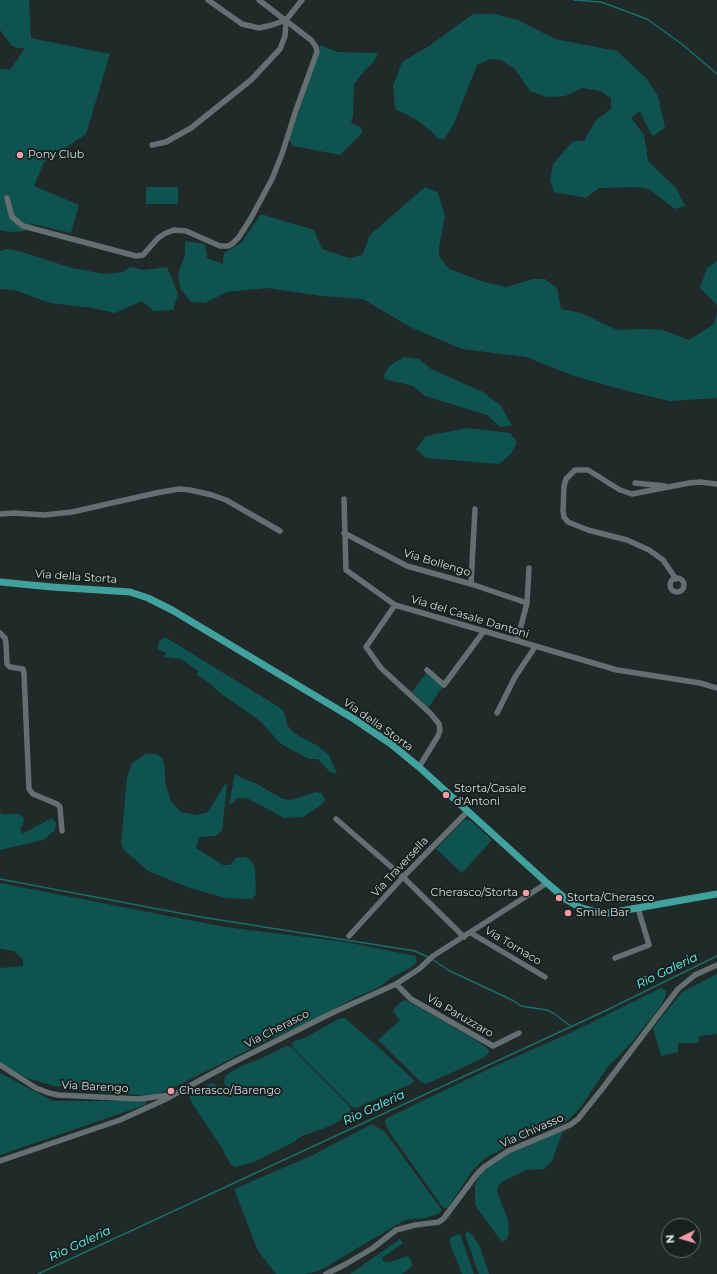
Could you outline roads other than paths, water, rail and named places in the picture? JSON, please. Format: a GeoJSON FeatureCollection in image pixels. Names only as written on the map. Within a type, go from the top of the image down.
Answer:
{"type":"FeatureCollection","features":[{"type":"Feature","properties":{"kind":"main road","name":"Via della Storta"},"geometry":{"type":"LineString","coordinates":[[0,582],[130,592],[148,598],[175,612],[354,719],[391,744],[573,905],[590,911],[609,913],[717,894]]}},
{"type":"Feature","properties":{"kind":"street"},"geometry":{"type":"LineString","coordinates":[[208,0],[233,18],[248,26],[265,27],[286,20],[302,0]]}},
{"type":"Feature","properties":{"kind":"street"},"geometry":{"type":"LineString","coordinates":[[7,198],[12,217],[23,226],[136,256],[141,256],[159,237],[174,230],[186,231],[219,246],[229,246],[238,238],[251,218],[278,164],[317,53],[316,47],[312,41],[259,0]]}},
{"type":"Feature","properties":{"kind":"street"},"geometry":{"type":"LineString","coordinates":[[152,145],[168,141],[194,126],[253,78],[280,49],[285,36],[286,20]]}},
{"type":"Feature","properties":{"kind":"street"},"geometry":{"type":"LineString","coordinates":[[676,579],[662,560],[649,550],[627,540],[573,525],[566,520],[563,511],[565,482],[569,475],[578,470],[591,470],[620,490],[629,494],[700,482],[717,484]]}},
{"type":"Feature","properties":{"kind":"street"},"geometry":{"type":"LineString","coordinates":[[635,483],[670,486]]}},
{"type":"Feature","properties":{"kind":"street"},"geometry":{"type":"LineString","coordinates":[[0,514],[14,513],[44,515],[72,512],[156,492],[190,490],[226,500],[280,531]]}},
{"type":"Feature","properties":{"kind":"street"},"geometry":{"type":"LineString","coordinates":[[344,499],[346,570],[395,605]]}},
{"type":"Feature","properties":{"kind":"street"},"geometry":{"type":"LineString","coordinates":[[471,584],[475,509]]}},
{"type":"Feature","properties":{"kind":"street","name":"Via Bollengo"},"geometry":{"type":"LineString","coordinates":[[344,533],[402,564],[418,570],[471,584],[527,603]]}},
{"type":"Feature","properties":{"kind":"street"},"geometry":{"type":"LineString","coordinates":[[517,642],[527,603],[529,568]]}},
{"type":"Feature","properties":{"kind":"street","name":"Via del Casale Dantoni"},"geometry":{"type":"LineString","coordinates":[[419,768],[438,736],[440,730],[438,724],[431,714],[381,668],[366,647],[395,605],[517,642],[617,670],[700,683],[717,688]]}},
{"type":"Feature","properties":{"kind":"street"},"geometry":{"type":"LineString","coordinates":[[427,670],[444,685],[484,631]]}},
{"type":"Feature","properties":{"kind":"street"},"geometry":{"type":"LineString","coordinates":[[0,633],[5,638],[7,664],[10,667],[23,669],[24,673],[29,789],[33,794],[57,804],[60,807],[62,831]]}},
{"type":"Feature","properties":{"kind":"street"},"geometry":{"type":"LineString","coordinates":[[497,713],[515,677],[535,647]]}},
{"type":"Feature","properties":{"kind":"street","name":"Via Traversella"},"geometry":{"type":"LineString","coordinates":[[350,936],[403,878],[467,812]]}},
{"type":"Feature","properties":{"kind":"street"},"geometry":{"type":"LineString","coordinates":[[336,820],[403,878],[464,937]]}},
{"type":"Feature","properties":{"kind":"street","name":"Via Cherasco"},"geometry":{"type":"LineString","coordinates":[[0,1161],[120,1120],[174,1095],[228,1065],[332,1013],[396,984],[407,978],[433,956],[547,883]]}},
{"type":"Feature","properties":{"kind":"street"},"geometry":{"type":"LineString","coordinates":[[615,958],[649,945],[638,908]]}},
{"type":"Feature","properties":{"kind":"street","name":"Via Tornaco"},"geometry":{"type":"LineString","coordinates":[[470,933],[545,977]]}},
{"type":"Feature","properties":{"kind":"street","name":"Via Chivasso"},"geometry":{"type":"LineString","coordinates":[[326,1274],[373,1248],[396,1230],[415,1225],[439,1222],[444,1218],[484,1167],[508,1151],[570,1125],[578,1119],[678,989],[695,975],[717,965]]}},
{"type":"Feature","properties":{"kind":"street","name":"Via Paruzzaro"},"geometry":{"type":"LineString","coordinates":[[396,984],[411,999],[492,1046],[519,1033]]}},
{"type":"Feature","properties":{"kind":"street","name":"Via Barengo"},"geometry":{"type":"LineString","coordinates":[[0,1065],[36,1088],[49,1094],[140,1099],[174,1095]]}},
{"type":"Feature","properties":{"kind":"waterway"},"geometry":{"type":"LineString","coordinates":[[574,0],[601,2],[647,19],[683,45],[717,74]]}},
{"type":"Feature","properties":{"kind":"waterway"},"geometry":{"type":"LineString","coordinates":[[0,879],[195,916],[415,951],[428,957]]}},
{"type":"Feature","properties":{"kind":"waterway","name":"Rio Galeria"},"geometry":{"type":"LineString","coordinates":[[38,1274],[607,1010],[717,956]]}},
{"type":"Feature","properties":{"kind":"waterway"},"geometry":{"type":"LineString","coordinates":[[432,959],[448,970],[514,1001],[521,1006],[547,1010],[572,1027]]}},
{"type":"Feature","properties":{"kind":"place","name":"Pony Club"},"geometry":{"type":"Point","coordinates":[20,155]}},
{"type":"Feature","properties":{"kind":"place","name":"Storta/Casale d'Antoni"},"geometry":{"type":"Point","coordinates":[446,795]}},
{"type":"Feature","properties":{"kind":"place","name":"Cherasco/Storta"},"geometry":{"type":"Point","coordinates":[526,893]}},
{"type":"Feature","properties":{"kind":"place","name":"Storta/Cherasco"},"geometry":{"type":"Point","coordinates":[559,898]}},
{"type":"Feature","properties":{"kind":"place","name":"Smile Bar"},"geometry":{"type":"Point","coordinates":[568,913]}},
{"type":"Feature","properties":{"kind":"place","name":"Cherasco/Barengo"},"geometry":{"type":"Point","coordinates":[171,1091]}}]}
